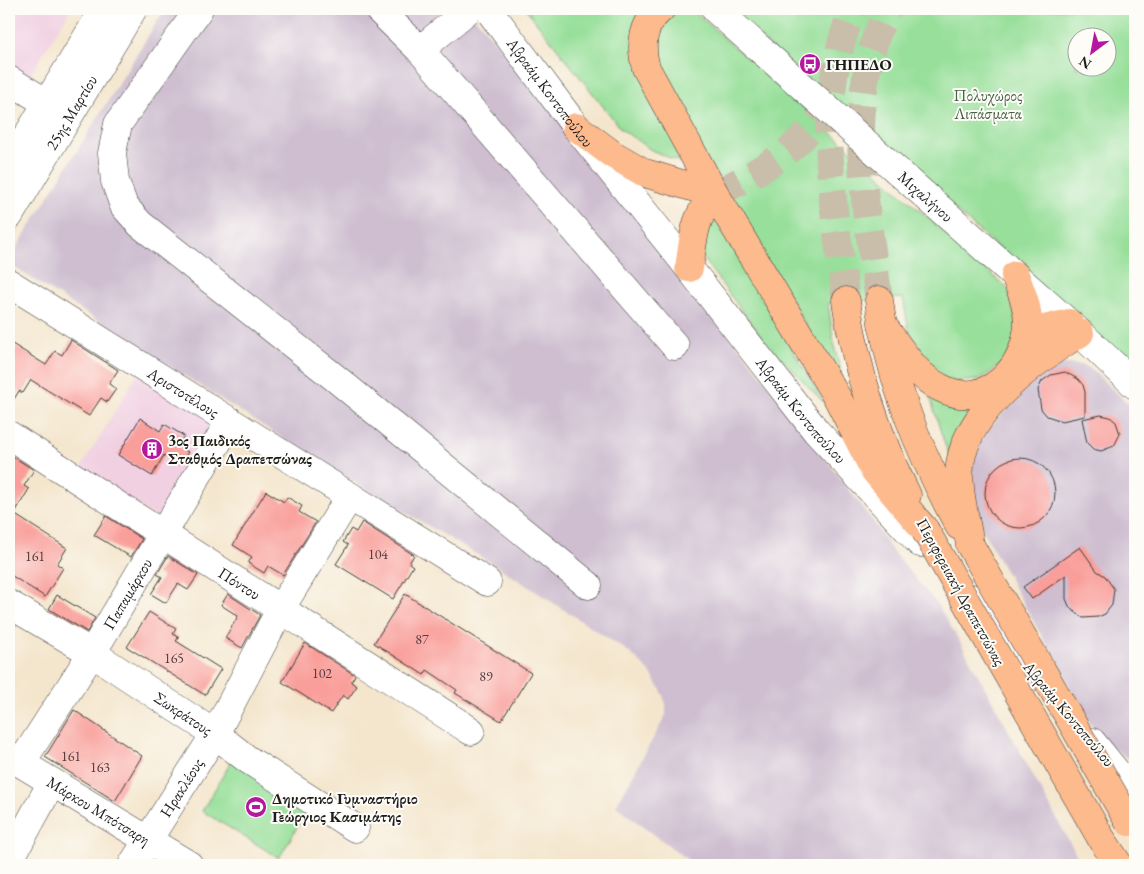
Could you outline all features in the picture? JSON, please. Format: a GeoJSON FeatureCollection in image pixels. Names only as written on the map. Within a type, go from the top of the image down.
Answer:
{"type":"FeatureCollection","features":[{"type":"Feature","properties":{"kind":"main road"},"geometry":{"type":"LineString","coordinates":[[657,10],[642,42],[642,55],[646,68],[715,194],[838,400],[874,470],[925,530]]}},
{"type":"Feature","properties":{"kind":"main road"},"geometry":{"type":"LineString","coordinates":[[576,128],[612,154],[645,173],[715,194]]}},
{"type":"Feature","properties":{"kind":"main road"},"geometry":{"type":"LineString","coordinates":[[690,268],[700,211],[715,194]]}},
{"type":"Feature","properties":{"kind":"main road"},"geometry":{"type":"LineString","coordinates":[[1015,275],[1027,306],[1026,338],[1044,329],[1075,328]]}},
{"type":"Feature","properties":{"kind":"main road","name":"Περιφερειακή Δραπετσώνας"},"geometry":{"type":"LineString","coordinates":[[846,301],[855,350],[867,396],[893,465],[925,530],[1101,838],[1119,865]]}},
{"type":"Feature","properties":{"kind":"main road","name":"Περιφερειακή Δραπετσώνας"},"geometry":{"type":"LineString","coordinates":[[1026,338],[1018,362],[1005,378],[992,388],[976,393],[956,394],[942,389],[927,380],[880,312],[898,386],[932,476],[1135,831]]}},
{"type":"Feature","properties":{"kind":"main road"},"geometry":{"type":"LineString","coordinates":[[970,545],[960,486],[960,465],[972,432],[1005,388],[1075,328]]}},
{"type":"Feature","properties":{"kind":"street","name":"25ης Μαρτίου"},"geometry":{"type":"LineString","coordinates":[[9,166],[104,9]]}},
{"type":"Feature","properties":{"kind":"street","name":"25ης Μαρτίου"},"geometry":{"type":"LineString","coordinates":[[9,216],[133,9]]}},
{"type":"Feature","properties":{"kind":"street"},"geometry":{"type":"LineString","coordinates":[[199,9],[118,124],[112,153],[115,181],[124,206],[140,224],[334,377],[588,585]]}},
{"type":"Feature","properties":{"kind":"street"},"geometry":{"type":"LineString","coordinates":[[378,9],[420,50],[675,346]]}},
{"type":"Feature","properties":{"kind":"street"},"geometry":{"type":"LineString","coordinates":[[420,50],[469,9]]}},
{"type":"Feature","properties":{"kind":"street","name":"Αβραάμ Κοντοπούλου"},"geometry":{"type":"LineString","coordinates":[[488,9],[576,128],[690,268],[816,432],[985,613],[1135,794]]}},
{"type":"Feature","properties":{"kind":"street","name":"Μιχαλήνου"},"geometry":{"type":"LineString","coordinates":[[715,9],[1075,328],[1135,385]]}},
{"type":"Feature","properties":{"kind":"street"},"geometry":{"type":"LineString","coordinates":[[9,80],[47,103]]}},
{"type":"Feature","properties":{"kind":"street","name":"Αριστοτέλους"},"geometry":{"type":"LineString","coordinates":[[9,283],[487,582]]}},
{"type":"Feature","properties":{"kind":"street","name":"Παπαμάρκου"},"geometry":{"type":"LineString","coordinates":[[15,760],[92,653],[230,420]]}},
{"type":"Feature","properties":{"kind":"street","name":"Πόντου"},"geometry":{"type":"LineString","coordinates":[[9,434],[162,535],[282,608],[471,731]]}},
{"type":"Feature","properties":{"kind":"street","name":"Ηρακλέους"},"geometry":{"type":"LineString","coordinates":[[132,865],[215,734],[282,608],[350,496]]}},
{"type":"Feature","properties":{"kind":"street","name":"Σωκράτους"},"geometry":{"type":"LineString","coordinates":[[9,604],[92,653],[215,734],[247,759],[355,828]]}},
{"type":"Feature","properties":{"kind":"street","name":"Μάρκου Μπότσαρη"},"geometry":{"type":"LineString","coordinates":[[15,760],[189,865]]}},
{"type":"Feature","properties":{"kind":"street"},"geometry":{"type":"LineString","coordinates":[[9,861],[52,782]]}},
{"type":"Feature","properties":{"kind":"shaded area"},"geometry":{"type":"Polygon","coordinates":[[[9,9],[71,9],[28,78],[9,66],[9,9]]]}},
{"type":"Feature","properties":{"kind":"shaded area"},"geometry":{"type":"Polygon","coordinates":[[[165,9],[468,9],[552,110],[780,399],[872,520],[892,551],[937,604],[959,640],[1082,865],[695,865],[616,806],[666,715],[666,704],[661,690],[649,671],[629,652],[498,567],[320,462],[9,264],[9,260],[165,9]]]}},
{"type":"Feature","properties":{"kind":"shaded area"},"geometry":{"type":"Polygon","coordinates":[[[1062,364],[1077,364],[1090,368],[1135,410],[1135,761],[1125,757],[1106,742],[1091,725],[982,529],[970,499],[973,454],[986,432],[1033,379],[1047,368],[1062,364]]]}},
{"type":"Feature","properties":{"kind":"shaded area"},"geometry":{"type":"Polygon","coordinates":[[[138,373],[220,425],[161,520],[80,469],[138,373]]]}},
{"type":"Feature","properties":{"kind":"green space"},"geometry":{"type":"Polygon","coordinates":[[[526,9],[648,9],[643,19],[684,164],[651,150],[621,129],[526,9]]]}},
{"type":"Feature","properties":{"kind":"green space","name":"Πολυχώρος Λιπάσματα"},"geometry":{"type":"Polygon","coordinates":[[[728,9],[1135,9],[1135,369],[728,9]]]}},
{"type":"Feature","properties":{"kind":"green space"},"geometry":{"type":"Polygon","coordinates":[[[686,10],[696,13],[1008,289],[1018,332],[1004,363],[978,380],[949,382],[912,349],[903,298],[828,303],[835,350],[848,395],[660,82],[649,38],[669,16],[686,10]]]}},
{"type":"Feature","properties":{"kind":"green space"},"geometry":{"type":"Polygon","coordinates":[[[713,216],[825,404],[764,340],[700,255],[713,216]]]}},
{"type":"Feature","properties":{"kind":"green space"},"geometry":{"type":"Polygon","coordinates":[[[926,384],[976,407],[956,468],[945,445],[926,384]]]}},
{"type":"Feature","properties":{"kind":"green space","name":"Δημοτικό Γυμναστήριο Γεώργιος Κασιμάτης"},"geometry":{"type":"Polygon","coordinates":[[[234,757],[311,804],[279,858],[202,811],[234,757]]]}},
{"type":"Feature","properties":{"kind":"building"},"geometry":{"type":"Polygon","coordinates":[[[71,340],[118,370],[109,384],[116,389],[107,402],[101,398],[89,416],[31,380],[23,393],[19,391],[9,407],[9,342],[46,365],[55,351],[62,355],[71,340]]]}},
{"type":"Feature","properties":{"kind":"building"},"geometry":{"type":"Polygon","coordinates":[[[1065,372],[1078,379],[1083,385],[1085,392],[1085,416],[1062,421],[1047,416],[1041,409],[1038,390],[1042,381],[1051,375],[1065,372]]]}},
{"type":"Feature","properties":{"kind":"building"},"geometry":{"type":"Polygon","coordinates":[[[1101,415],[1110,417],[1116,422],[1120,434],[1114,446],[1101,451],[1093,449],[1087,443],[1082,419],[1101,415]]]}},
{"type":"Feature","properties":{"kind":"building","name":"3ος Παιδικός Σταθμός Δραπετσώνας"},"geometry":{"type":"Polygon","coordinates":[[[140,418],[160,431],[164,424],[184,436],[178,446],[188,452],[180,465],[164,455],[152,476],[118,455],[140,418]]]}},
{"type":"Feature","properties":{"kind":"building"},"geometry":{"type":"Polygon","coordinates":[[[9,454],[34,470],[24,486],[29,489],[14,514],[67,548],[57,564],[63,568],[45,597],[9,574],[9,454]]]}},
{"type":"Feature","properties":{"kind":"building"},"geometry":{"type":"Polygon","coordinates":[[[1027,458],[1040,464],[1049,473],[1053,479],[1055,493],[1053,507],[1045,518],[1034,526],[1013,528],[1006,526],[995,518],[987,507],[985,486],[987,479],[995,468],[1006,460],[1027,458]]]}},
{"type":"Feature","properties":{"kind":"building"},"geometry":{"type":"Polygon","coordinates":[[[266,491],[284,502],[287,497],[302,506],[299,512],[316,522],[283,575],[268,566],[264,573],[248,563],[252,557],[233,545],[266,491]]]}},
{"type":"Feature","properties":{"kind":"building"},"geometry":{"type":"Polygon","coordinates":[[[106,516],[142,539],[131,557],[94,535],[106,516]]]}},
{"type":"Feature","properties":{"kind":"building"},"geometry":{"type":"Polygon","coordinates":[[[362,522],[414,555],[409,563],[413,566],[393,599],[336,564],[348,545],[343,542],[351,529],[356,532],[362,522]]]}},
{"type":"Feature","properties":{"kind":"building"},"geometry":{"type":"Polygon","coordinates":[[[1080,547],[1097,571],[1105,576],[1114,589],[1112,605],[1105,614],[1098,617],[1083,618],[1070,608],[1066,599],[1066,575],[1032,599],[1023,587],[1080,547]]]}},
{"type":"Feature","properties":{"kind":"building"},"geometry":{"type":"Polygon","coordinates":[[[168,556],[198,575],[188,590],[178,584],[166,603],[151,594],[162,577],[157,574],[168,556]]]}},
{"type":"Feature","properties":{"kind":"building"},"geometry":{"type":"Polygon","coordinates":[[[228,594],[260,615],[242,648],[225,638],[238,616],[221,605],[228,594]]]}},
{"type":"Feature","properties":{"kind":"building"},"geometry":{"type":"Polygon","coordinates":[[[405,594],[531,673],[501,721],[455,693],[457,690],[427,670],[424,675],[374,643],[405,594]]]}},
{"type":"Feature","properties":{"kind":"building"},"geometry":{"type":"Polygon","coordinates":[[[57,595],[95,618],[87,632],[49,609],[57,595]]]}},
{"type":"Feature","properties":{"kind":"building"},"geometry":{"type":"Polygon","coordinates":[[[149,612],[176,629],[173,634],[179,637],[176,641],[221,669],[205,695],[127,647],[149,612]]]}},
{"type":"Feature","properties":{"kind":"building"},"geometry":{"type":"Polygon","coordinates":[[[305,643],[355,675],[351,682],[357,686],[348,699],[343,695],[331,713],[282,682],[305,643]]]}},
{"type":"Feature","properties":{"kind":"building"},"geometry":{"type":"Polygon","coordinates":[[[74,710],[142,756],[115,801],[45,757],[74,710]]]}},
{"type":"Feature","properties":{"kind":"tunnel"},"geometry":{"type":"LineString","coordinates":[[846,301],[832,190],[830,118],[833,81],[841,45],[853,9]]}},
{"type":"Feature","properties":{"kind":"tunnel"},"geometry":{"type":"LineString","coordinates":[[879,300],[864,190],[861,153],[862,116],[865,79],[874,44],[888,9]]}},
{"type":"Feature","properties":{"kind":"tunnel"},"geometry":{"type":"LineString","coordinates":[[715,194],[780,157],[808,133],[830,102]]}},
{"type":"Feature","properties":{"kind":"place","name":"ΓΗΠΕΔΟ"},"geometry":{"type":"Point","coordinates":[810,64]}},
{"type":"Feature","properties":{"kind":"place","name":"3ος Παιδικός Σταθμός Δραπετσώνας"},"geometry":{"type":"Point","coordinates":[152,449]}},
{"type":"Feature","properties":{"kind":"place","name":"Δημοτικό Γυμναστήριο Γεώργιος Κασιμάτης"},"geometry":{"type":"Point","coordinates":[256,807]}}]}
